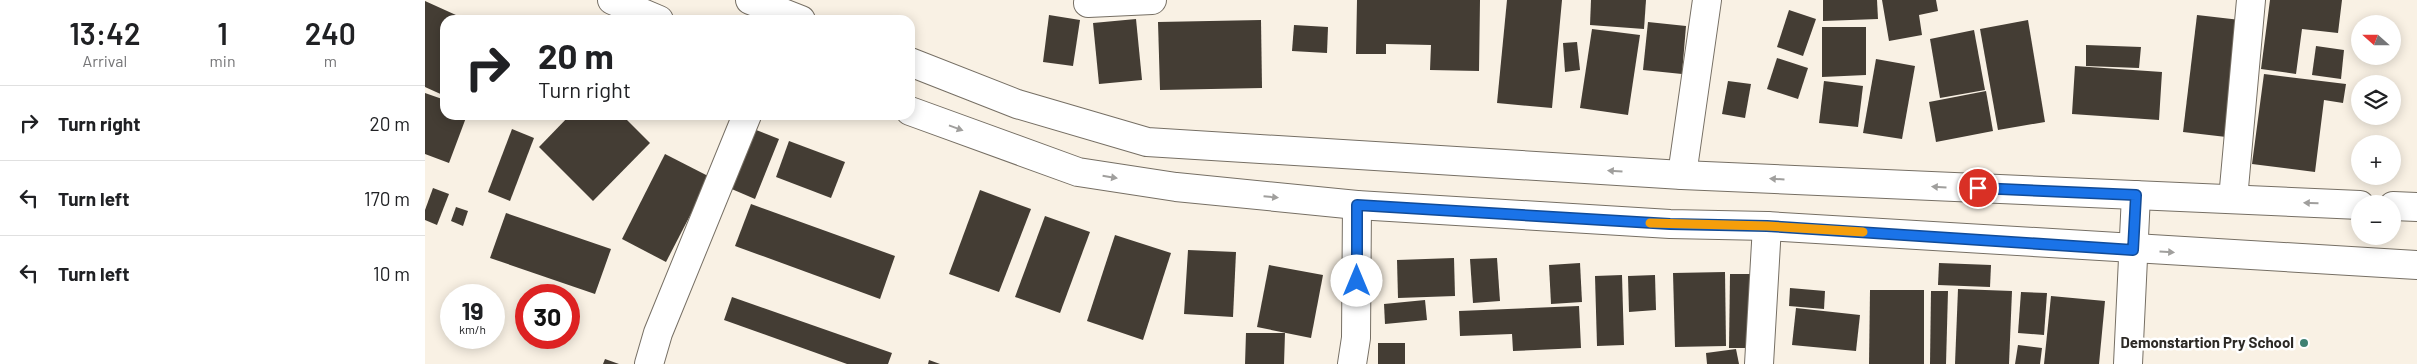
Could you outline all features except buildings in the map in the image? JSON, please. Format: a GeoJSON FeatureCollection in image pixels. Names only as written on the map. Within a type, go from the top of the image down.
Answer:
{"type":"FeatureCollection","features":[{"type":"Feature","properties":{"kind":"main road"},"geometry":{"type":"LineString","coordinates":[[612,0],[647,15]]}},
{"type":"Feature","properties":{"kind":"main road"},"geometry":{"type":"LineString","coordinates":[[750,0],[788,15]]}},
{"type":"Feature","properties":{"kind":"main road"},"geometry":{"type":"LineString","coordinates":[[1088,3],[1152,0]]}},
{"type":"Feature","properties":{"kind":"main road"},"geometry":{"type":"LineString","coordinates":[[1682,175],[1707,0]]}},
{"type":"Feature","properties":{"kind":"main road"},"geometry":{"type":"LineString","coordinates":[[2233,200],[2251,0]]}},
{"type":"Feature","properties":{"kind":"main road"},"geometry":{"type":"LineString","coordinates":[[915,64],[1017,104],[1147,142],[1682,175],[2351,205]]}},
{"type":"Feature","properties":{"kind":"main road"},"geometry":{"type":"LineString","coordinates":[[915,114],[1078,172],[1176,187],[1357,205],[1670,224],[1767,226],[2133,250],[2417,265]]}},
{"type":"Feature","properties":{"kind":"main road"},"geometry":{"type":"LineString","coordinates":[[649,364],[658,333],[745,120]]}},
{"type":"Feature","properties":{"kind":"main road"},"geometry":{"type":"LineString","coordinates":[[2128,364],[2136,195]]}},
{"type":"Feature","properties":{"kind":"main road"},"geometry":{"type":"LineString","coordinates":[[1352,364],[1356,338],[1357,205]]}},
{"type":"Feature","properties":{"kind":"main road"},"geometry":{"type":"LineString","coordinates":[[2401,206],[2417,207]]}},
{"type":"Feature","properties":{"kind":"main road"},"geometry":{"type":"LineString","coordinates":[[1759,364],[1767,226]]}},
{"type":"Feature","properties":{"kind":"slow traffic"},"geometry":{"type":"LineString","coordinates":[[1650,223],[1767,226],[1863,232]]}},
{"type":"Feature","properties":{"kind":"place","name":"Demonstartion Pry School"},"geometry":{"type":"Point","coordinates":[2304,343]}},
{"type":"Feature","properties":{"kind":"route"},"geometry":{"type":"LineString","coordinates":[[1357,281],[1357,205],[1670,224],[1767,226],[2133,250],[2136,195],[1978,188]]}}]}
